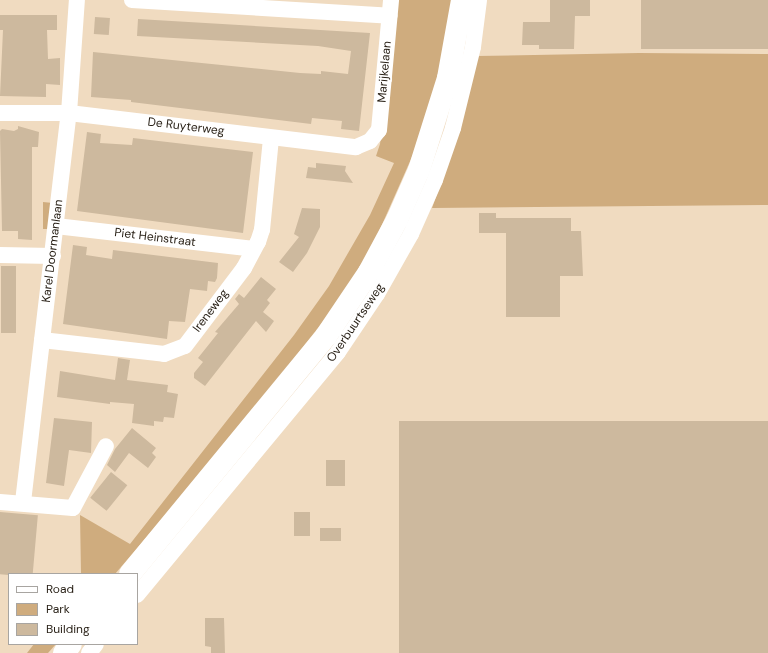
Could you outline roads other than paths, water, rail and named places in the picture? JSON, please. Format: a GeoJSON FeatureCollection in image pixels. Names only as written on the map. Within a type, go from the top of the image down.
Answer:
{"type":"FeatureCollection","features":[{"type":"Feature","properties":{"kind":"main road","name":"Overbuurtseweg"},"geometry":{"type":"LineString","coordinates":[[131,573],[326,336],[369,272],[398,220],[420,170],[448,78],[462,0]]}},
{"type":"Feature","properties":{"kind":"main road"},"geometry":{"type":"LineString","coordinates":[[64,653],[70,645]]}},
{"type":"Feature","properties":{"kind":"street","name":"Karel Doormanlaan"},"geometry":{"type":"LineString","coordinates":[[23,502],[69,113],[77,0]]}},
{"type":"Feature","properties":{"kind":"street"},"geometry":{"type":"LineString","coordinates":[[132,0],[390,16]]}},
{"type":"Feature","properties":{"kind":"street","name":"Marijkelaan"},"geometry":{"type":"LineString","coordinates":[[370,141],[379,130],[391,0]]}},
{"type":"Feature","properties":{"kind":"street","name":"Overbuurtseweg"},"geometry":{"type":"LineString","coordinates":[[138,594],[338,352],[377,294],[412,234],[435,180],[453,128],[471,55],[479,0]]}},
{"type":"Feature","properties":{"kind":"street","name":"De Ruyterweg"},"geometry":{"type":"LineString","coordinates":[[0,113],[69,113],[356,148],[370,141]]}},
{"type":"Feature","properties":{"kind":"street","name":"Ireneweg"},"geometry":{"type":"LineString","coordinates":[[42,340],[164,354],[176,351],[185,346],[244,268],[262,230],[271,138]]}},
{"type":"Feature","properties":{"kind":"street","name":"Piet Heinstraat"},"geometry":{"type":"LineString","coordinates":[[56,226],[254,249]]}},
{"type":"Feature","properties":{"kind":"street"},"geometry":{"type":"LineString","coordinates":[[0,255],[53,256]]}},
{"type":"Feature","properties":{"kind":"street"},"geometry":{"type":"LineString","coordinates":[[0,502],[23,502],[73,508],[106,446]]}},
{"type":"Feature","properties":{"kind":"street"},"geometry":{"type":"LineString","coordinates":[[89,653],[95,645]]}}]}
